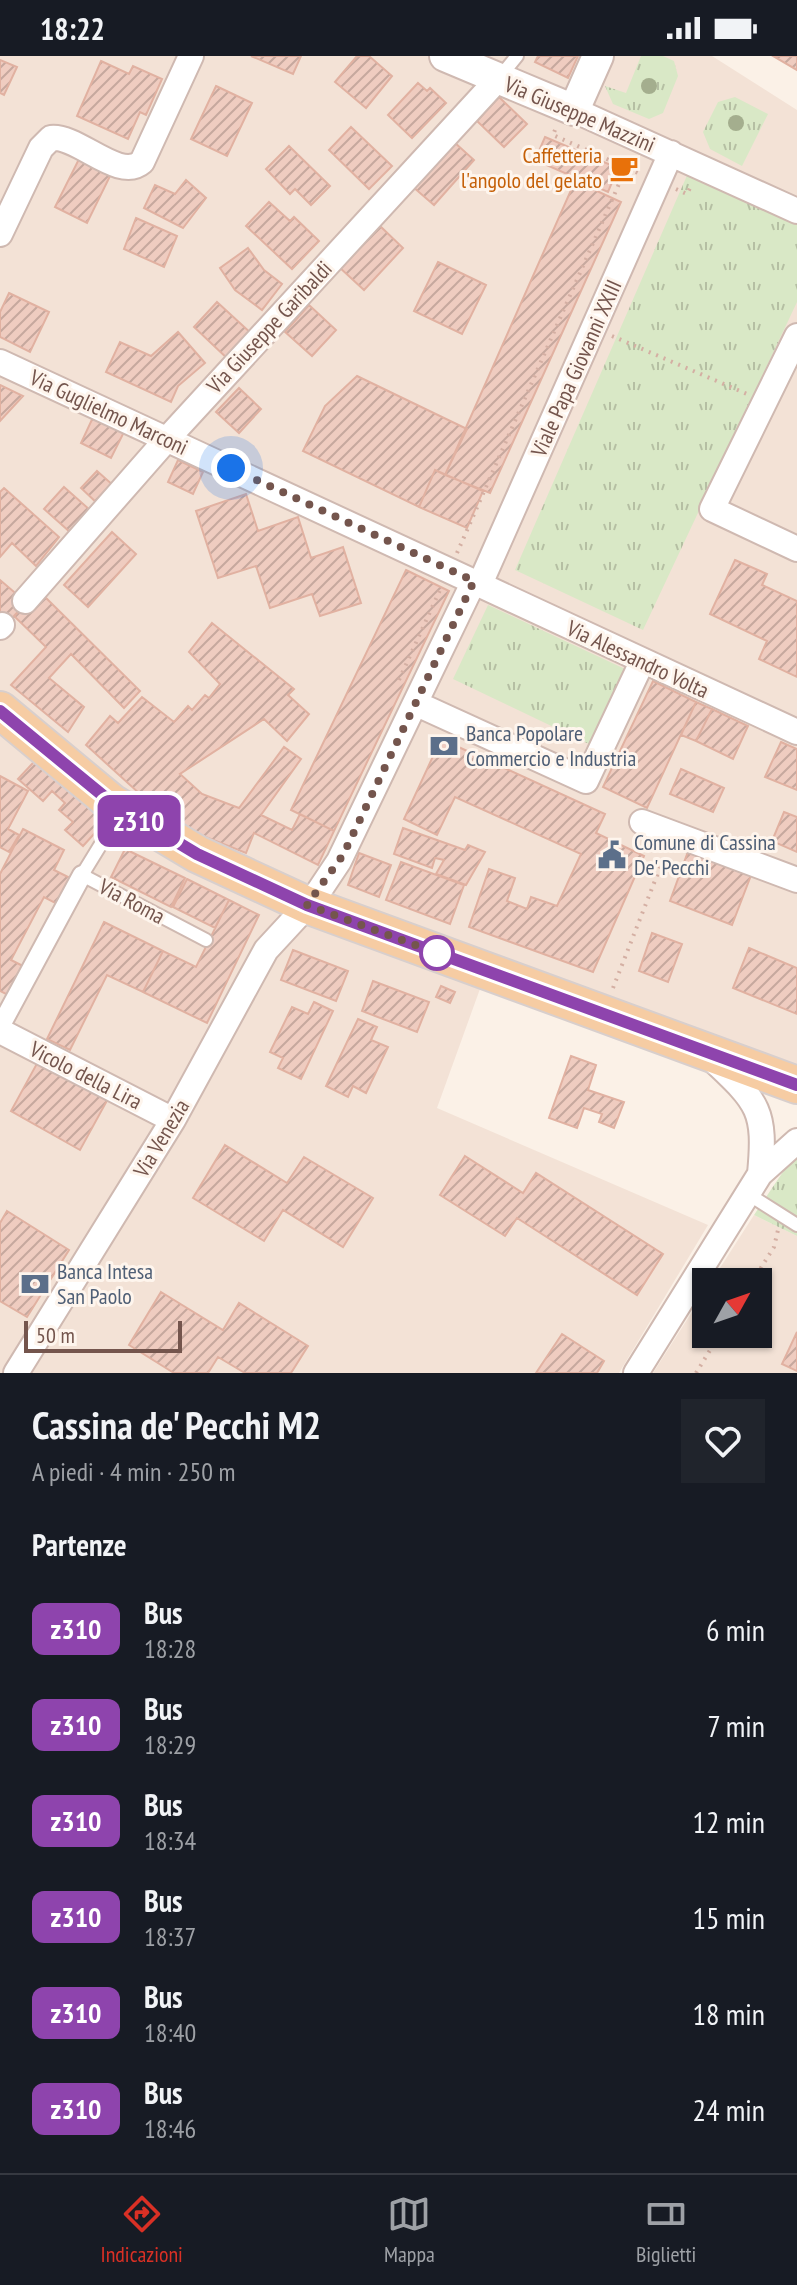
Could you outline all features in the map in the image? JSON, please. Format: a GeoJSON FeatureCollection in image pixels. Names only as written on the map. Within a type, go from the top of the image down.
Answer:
{"type":"FeatureCollection","features":[{"type":"Feature","properties":{"kind":"main road"},"geometry":{"type":"LineString","coordinates":[[0,710],[122,810],[190,851],[307,905],[797,1085]]}},
{"type":"Feature","properties":{"kind":"street"},"geometry":{"type":"LineString","coordinates":[[0,234],[41,148],[51,138],[66,139],[121,166],[133,168],[142,162],[191,56]]}},
{"type":"Feature","properties":{"kind":"street","name":"Via Giuseppe Mazzini"},"geometry":{"type":"LineString","coordinates":[[445,56],[508,67],[570,108],[797,211]]}},
{"type":"Feature","properties":{"kind":"street"},"geometry":{"type":"LineString","coordinates":[[570,108],[598,56]]}},
{"type":"Feature","properties":{"kind":"street","name":"Via Giuseppe Garibaldi"},"geometry":{"type":"LineString","coordinates":[[25,601],[167,439],[508,67]]}},
{"type":"Feature","properties":{"kind":"street","name":"Viale Papa Giovanni XXIII"},"geometry":{"type":"LineString","coordinates":[[468,578],[594,328],[664,150]]}},
{"type":"Feature","properties":{"kind":"street","name":"Viale Papa Giovanni XXIII"},"geometry":{"type":"LineString","coordinates":[[468,578],[664,150]]}},
{"type":"Feature","properties":{"kind":"street"},"geometry":{"type":"LineString","coordinates":[[797,336],[712,509],[797,549]]}},
{"type":"Feature","properties":{"kind":"street","name":"Via Guglielmo Marconi"},"geometry":{"type":"LineString","coordinates":[[0,362],[468,578]]}},
{"type":"Feature","properties":{"kind":"street","name":"Via Alessandro Volta"},"geometry":{"type":"LineString","coordinates":[[468,578],[797,732]]}},
{"type":"Feature","properties":{"kind":"street","name":"Via Venezia"},"geometry":{"type":"LineString","coordinates":[[16,1373],[173,1120],[266,950],[307,905],[343,855],[417,704],[468,578]]}},
{"type":"Feature","properties":{"kind":"street"},"geometry":{"type":"LineString","coordinates":[[417,704],[586,781],[642,662]]}},
{"type":"Feature","properties":{"kind":"street"},"geometry":{"type":"LineString","coordinates":[[642,822],[797,880]]}},
{"type":"Feature","properties":{"kind":"street"},"geometry":{"type":"LineString","coordinates":[[0,1029],[82,875]]}},
{"type":"Feature","properties":{"kind":"street","name":"Vicolo della Lira"},"geometry":{"type":"LineString","coordinates":[[0,1029],[173,1120]]}},
{"type":"Feature","properties":{"kind":"street"},"geometry":{"type":"LineString","coordinates":[[703,1051],[746,1092],[762,1122],[754,1184]]}},
{"type":"Feature","properties":{"kind":"street"},"geometry":{"type":"LineString","coordinates":[[762,1122],[797,1085]]}},
{"type":"Feature","properties":{"kind":"street"},"geometry":{"type":"LineString","coordinates":[[636,1373],[754,1184],[797,1141]]}},
{"type":"Feature","properties":{"kind":"lane","name":"Via Roma"},"geometry":{"type":"LineString","coordinates":[[122,810],[82,875],[206,940]]}},
{"type":"Feature","properties":{"kind":"lane"},"geometry":{"type":"LineString","coordinates":[[754,1184],[781,1217],[797,1225]]}},
{"type":"Feature","properties":{"kind":"path"},"geometry":{"type":"LineString","coordinates":[[468,578],[626,168],[553,135],[570,108]]}},
{"type":"Feature","properties":{"kind":"path"},"geometry":{"type":"LineString","coordinates":[[594,328],[764,402]]}},
{"type":"Feature","properties":{"kind":"path"},"geometry":{"type":"LineString","coordinates":[[613,990],[673,834]]}},
{"type":"Feature","properties":{"kind":"path"},"geometry":{"type":"LineString","coordinates":[[761,1268],[774,1247],[781,1217]]}},
{"type":"Feature","properties":{"kind":"path"},"geometry":{"type":"LineString","coordinates":[[696,1373],[711,1348]]}},
{"type":"Feature","properties":{"kind":"shaded area"},"geometry":{"type":"Polygon","coordinates":[[[0,56],[712,56],[797,110],[797,1079],[192,847],[0,705],[0,56]]]}},
{"type":"Feature","properties":{"kind":"shaded area"},"geometry":{"type":"Polygon","coordinates":[[[0,719],[113,813],[485,975],[437,1108],[708,1225],[619,1373],[0,1373],[0,719]]]}},
{"type":"Feature","properties":{"kind":"shaded area"},"geometry":{"type":"Polygon","coordinates":[[[754,1215],[797,1236],[797,1373],[653,1373],[692,1312],[692,1348],[772,1348],[772,1268],[720,1268],[754,1215]]]}},
{"type":"Feature","properties":{"kind":"green space"},"geometry":{"type":"Polygon","coordinates":[[[641,56],[663,56],[674,61],[678,76],[663,113],[649,119],[613,104],[605,86],[626,93],[641,56]]]}},
{"type":"Feature","properties":{"kind":"green space"},"geometry":{"type":"Polygon","coordinates":[[[735,97],[768,114],[742,166],[710,149],[703,132],[718,102],[735,97]]]}},
{"type":"Feature","properties":{"kind":"green space"},"geometry":{"type":"Polygon","coordinates":[[[692,164],[797,212],[797,302],[643,630],[515,570],[692,164]]]}},
{"type":"Feature","properties":{"kind":"green space"},"geometry":{"type":"Polygon","coordinates":[[[488,605],[625,669],[589,744],[453,679],[488,605]]]}},
{"type":"Feature","properties":{"kind":"green space"},"geometry":{"type":"Polygon","coordinates":[[[797,1151],[797,1236],[754,1215],[797,1151]]]}},
{"type":"Feature","properties":{"kind":"building"},"geometry":{"type":"Polygon","coordinates":[[[251,56],[301,56],[293,74],[251,56]]]}},
{"type":"Feature","properties":{"kind":"building"},"geometry":{"type":"Polygon","coordinates":[[[357,56],[369,56],[392,76],[366,108],[335,82],[357,56]]]}},
{"type":"Feature","properties":{"kind":"building"},"geometry":{"type":"Polygon","coordinates":[[[538,56],[578,56],[568,78],[535,62],[538,56]]]}},
{"type":"Feature","properties":{"kind":"building"},"geometry":{"type":"Polygon","coordinates":[[[773,56],[797,56],[797,70],[773,56]]]}},
{"type":"Feature","properties":{"kind":"building"},"geometry":{"type":"Polygon","coordinates":[[[0,60],[17,67],[4,95],[0,93],[0,60]]]}},
{"type":"Feature","properties":{"kind":"building"},"geometry":{"type":"Polygon","coordinates":[[[101,61],[129,74],[133,66],[162,79],[146,115],[140,112],[128,139],[77,116],[101,61]]]}},
{"type":"Feature","properties":{"kind":"building"},"geometry":{"type":"Polygon","coordinates":[[[418,83],[427,91],[430,88],[446,103],[412,138],[388,115],[418,83]]]}},
{"type":"Feature","properties":{"kind":"building"},"geometry":{"type":"Polygon","coordinates":[[[216,86],[252,103],[227,156],[191,139],[216,86]]]}},
{"type":"Feature","properties":{"kind":"building"},"geometry":{"type":"Polygon","coordinates":[[[499,97],[527,124],[504,147],[477,121],[499,97]]]}},
{"type":"Feature","properties":{"kind":"building"},"geometry":{"type":"Polygon","coordinates":[[[351,127],[392,166],[369,189],[329,150],[351,127]]]}},
{"type":"Feature","properties":{"kind":"building"},"geometry":{"type":"Polygon","coordinates":[[[545,137],[618,168],[608,192],[535,160],[545,137]]]}},
{"type":"Feature","properties":{"kind":"building"},"geometry":{"type":"Polygon","coordinates":[[[454,142],[474,160],[434,205],[413,187],[454,142]]]}},
{"type":"Feature","properties":{"kind":"building"},"geometry":{"type":"Polygon","coordinates":[[[289,146],[330,186],[311,205],[295,189],[290,194],[266,169],[289,146]]]}},
{"type":"Feature","properties":{"kind":"building"},"geometry":{"type":"Polygon","coordinates":[[[81,155],[113,170],[87,223],[55,207],[81,155]]]}},
{"type":"Feature","properties":{"kind":"building"},"geometry":{"type":"Polygon","coordinates":[[[186,180],[206,198],[183,228],[144,208],[155,185],[175,194],[186,180]]]}},
{"type":"Feature","properties":{"kind":"building"},"geometry":{"type":"Polygon","coordinates":[[[575,181],[621,202],[490,493],[445,475],[575,181]]]}},
{"type":"Feature","properties":{"kind":"building"},"geometry":{"type":"Polygon","coordinates":[[[269,202],[290,221],[294,217],[319,241],[292,269],[246,226],[269,202]]]}},
{"type":"Feature","properties":{"kind":"building"},"geometry":{"type":"Polygon","coordinates":[[[136,218],[177,236],[164,267],[124,249],[136,218]]]}},
{"type":"Feature","properties":{"kind":"building"},"geometry":{"type":"Polygon","coordinates":[[[379,225],[403,248],[364,290],[339,267],[379,225]]]}},
{"type":"Feature","properties":{"kind":"building"},"geometry":{"type":"Polygon","coordinates":[[[248,248],[264,270],[282,284],[262,310],[235,290],[220,268],[248,248]]]}},
{"type":"Feature","properties":{"kind":"building"},"geometry":{"type":"Polygon","coordinates":[[[438,262],[486,285],[462,334],[414,311],[438,262]]]}},
{"type":"Feature","properties":{"kind":"building"},"geometry":{"type":"Polygon","coordinates":[[[9,293],[49,312],[30,352],[0,337],[0,312],[9,293]]]}},
{"type":"Feature","properties":{"kind":"building"},"geometry":{"type":"Polygon","coordinates":[[[217,302],[253,335],[229,360],[194,327],[217,302]]]}},
{"type":"Feature","properties":{"kind":"building"},"geometry":{"type":"Polygon","coordinates":[[[309,305],[336,330],[312,356],[285,332],[309,305]]]}},
{"type":"Feature","properties":{"kind":"building"},"geometry":{"type":"Polygon","coordinates":[[[178,332],[205,363],[178,386],[171,402],[106,372],[120,342],[151,356],[178,332]]]}},
{"type":"Feature","properties":{"kind":"building"},"geometry":{"type":"Polygon","coordinates":[[[357,376],[467,429],[445,475],[435,470],[419,507],[303,451],[325,406],[357,376]]]}},
{"type":"Feature","properties":{"kind":"building"},"geometry":{"type":"Polygon","coordinates":[[[0,385],[23,396],[0,421],[0,385]]]}},
{"type":"Feature","properties":{"kind":"building"},"geometry":{"type":"Polygon","coordinates":[[[239,388],[261,409],[239,433],[216,412],[239,388]]]}},
{"type":"Feature","properties":{"kind":"building"},"geometry":{"type":"Polygon","coordinates":[[[95,413],[126,428],[111,458],[81,443],[95,413]]]}},
{"type":"Feature","properties":{"kind":"building"},"geometry":{"type":"Polygon","coordinates":[[[178,460],[203,472],[193,494],[168,482],[178,460]]]}},
{"type":"Feature","properties":{"kind":"building"},"geometry":{"type":"Polygon","coordinates":[[[435,470],[483,491],[467,528],[419,507],[435,470]]]}},
{"type":"Feature","properties":{"kind":"building"},"geometry":{"type":"Polygon","coordinates":[[[97,471],[114,486],[98,504],[81,488],[97,471]]]}},
{"type":"Feature","properties":{"kind":"building"},"geometry":{"type":"Polygon","coordinates":[[[64,487],[90,510],[70,532],[44,509],[64,487]]]}},
{"type":"Feature","properties":{"kind":"building"},"geometry":{"type":"Polygon","coordinates":[[[4,488],[59,537],[36,566],[12,543],[0,557],[0,492],[4,488]]]}},
{"type":"Feature","properties":{"kind":"building"},"geometry":{"type":"Polygon","coordinates":[[[246,494],[258,531],[298,517],[311,558],[343,547],[361,603],[320,616],[312,594],[270,608],[256,566],[218,578],[196,511],[246,494]]]}},
{"type":"Feature","properties":{"kind":"building"},"geometry":{"type":"Polygon","coordinates":[[[112,532],[136,554],[88,607],[64,585],[112,532]]]}},
{"type":"Feature","properties":{"kind":"building"},"geometry":{"type":"Polygon","coordinates":[[[735,560],[767,574],[762,585],[797,601],[797,677],[759,659],[767,641],[710,614],[735,560]]]}},
{"type":"Feature","properties":{"kind":"building"},"geometry":{"type":"Polygon","coordinates":[[[406,570],[449,591],[334,831],[291,810],[406,570]]]}},
{"type":"Feature","properties":{"kind":"building"},"geometry":{"type":"Polygon","coordinates":[[[0,580],[27,603],[5,626],[0,622],[0,580]]]}},
{"type":"Feature","properties":{"kind":"building"},"geometry":{"type":"Polygon","coordinates":[[[38,590],[140,691],[124,708],[71,654],[49,678],[84,707],[68,732],[11,685],[46,647],[14,616],[38,590]]]}},
{"type":"Feature","properties":{"kind":"building"},"geometry":{"type":"Polygon","coordinates":[[[212,623],[294,689],[288,695],[309,714],[287,741],[264,719],[180,774],[202,794],[239,808],[284,747],[301,759],[261,815],[292,830],[300,814],[334,831],[318,865],[254,833],[246,853],[173,824],[86,745],[110,716],[118,723],[142,697],[174,722],[188,706],[192,710],[205,695],[209,698],[220,684],[189,652],[212,623]]]}},
{"type":"Feature","properties":{"kind":"building"},"geometry":{"type":"Polygon","coordinates":[[[653,681],[696,702],[647,808],[603,787],[653,681]]]}},
{"type":"Feature","properties":{"kind":"building"},"geometry":{"type":"Polygon","coordinates":[[[696,702],[712,709],[696,741],[681,735],[696,702]]]}},
{"type":"Feature","properties":{"kind":"building"},"geometry":{"type":"Polygon","coordinates":[[[712,709],[748,726],[733,759],[696,741],[712,709]]]}},
{"type":"Feature","properties":{"kind":"building","name":"Comune di Cassina De' Pecchi"},"geometry":{"type":"Polygon","coordinates":[[[441,739],[605,814],[596,833],[644,856],[593,972],[469,927],[489,869],[515,878],[507,901],[527,909],[531,897],[557,906],[581,854],[455,797],[437,835],[404,819],[441,739]]]}},
{"type":"Feature","properties":{"kind":"building"},"geometry":{"type":"Polygon","coordinates":[[[781,742],[797,749],[797,790],[765,777],[781,742]]]}},
{"type":"Feature","properties":{"kind":"building"},"geometry":{"type":"Polygon","coordinates":[[[45,750],[114,812],[83,846],[65,830],[73,822],[59,810],[65,803],[52,791],[43,801],[18,779],[45,750]]]}},
{"type":"Feature","properties":{"kind":"building"},"geometry":{"type":"Polygon","coordinates":[[[681,769],[724,788],[713,812],[670,794],[681,769]]]}},
{"type":"Feature","properties":{"kind":"building"},"geometry":{"type":"Polygon","coordinates":[[[0,776],[28,791],[8,829],[19,835],[9,852],[0,847],[0,776]]]}},
{"type":"Feature","properties":{"kind":"building"},"geometry":{"type":"Polygon","coordinates":[[[784,812],[797,817],[797,852],[772,841],[784,812]]]}},
{"type":"Feature","properties":{"kind":"building"},"geometry":{"type":"Polygon","coordinates":[[[403,828],[465,850],[468,845],[485,852],[466,885],[436,874],[444,860],[435,858],[432,868],[394,854],[403,828]]]}},
{"type":"Feature","properties":{"kind":"building"},"geometry":{"type":"Polygon","coordinates":[[[23,829],[64,850],[54,870],[76,881],[63,907],[44,897],[11,960],[23,966],[8,995],[0,991],[0,874],[23,829]]]}},
{"type":"Feature","properties":{"kind":"building"},"geometry":{"type":"Polygon","coordinates":[[[690,846],[753,870],[732,925],[670,901],[690,846]]]}},
{"type":"Feature","properties":{"kind":"building"},"geometry":{"type":"Polygon","coordinates":[[[125,849],[185,878],[171,907],[111,877],[125,849]]]}},
{"type":"Feature","properties":{"kind":"building"},"geometry":{"type":"Polygon","coordinates":[[[359,853],[391,865],[379,897],[348,885],[359,853]]]}},
{"type":"Feature","properties":{"kind":"building"},"geometry":{"type":"Polygon","coordinates":[[[401,862],[464,885],[450,924],[386,900],[401,862]]]}},
{"type":"Feature","properties":{"kind":"building"},"geometry":{"type":"Polygon","coordinates":[[[187,879],[229,900],[215,928],[173,907],[187,879]]]}},
{"type":"Feature","properties":{"kind":"building"},"geometry":{"type":"Polygon","coordinates":[[[229,900],[259,915],[207,1023],[143,992],[163,951],[196,967],[229,900]]]}},
{"type":"Feature","properties":{"kind":"building"},"geometry":{"type":"Polygon","coordinates":[[[104,922],[163,951],[143,992],[107,975],[70,1050],[47,1039],[104,922]]]}},
{"type":"Feature","properties":{"kind":"building"},"geometry":{"type":"Polygon","coordinates":[[[652,933],[682,944],[668,982],[639,971],[652,933]]]}},
{"type":"Feature","properties":{"kind":"building"},"geometry":{"type":"Polygon","coordinates":[[[749,948],[797,968],[797,1014],[733,988],[749,948]]]}},
{"type":"Feature","properties":{"kind":"building"},"geometry":{"type":"Polygon","coordinates":[[[293,950],[348,971],[336,1001],[281,980],[293,950]]]}},
{"type":"Feature","properties":{"kind":"building"},"geometry":{"type":"Polygon","coordinates":[[[373,981],[429,1002],[417,1032],[362,1011],[373,981]]]}},
{"type":"Feature","properties":{"kind":"building"},"geometry":{"type":"Polygon","coordinates":[[[441,986],[455,992],[450,1003],[436,997],[441,986]]]}},
{"type":"Feature","properties":{"kind":"building"},"geometry":{"type":"Polygon","coordinates":[[[314,1002],[333,1011],[301,1079],[278,1068],[283,1058],[270,1052],[292,1007],[308,1014],[314,1002]]]}},
{"type":"Feature","properties":{"kind":"building"},"geometry":{"type":"Polygon","coordinates":[[[358,1019],[377,1027],[371,1040],[388,1047],[366,1093],[353,1086],[348,1097],[326,1086],[358,1019]]]}},
{"type":"Feature","properties":{"kind":"building"},"geometry":{"type":"Polygon","coordinates":[[[571,1056],[596,1065],[588,1090],[624,1102],[614,1128],[599,1122],[602,1114],[584,1108],[577,1128],[549,1118],[571,1056]]]}},
{"type":"Feature","properties":{"kind":"building"},"geometry":{"type":"Polygon","coordinates":[[[40,1058],[109,1097],[80,1150],[11,1111],[40,1058]]]}},
{"type":"Feature","properties":{"kind":"building"},"geometry":{"type":"Polygon","coordinates":[[[225,1145],[287,1183],[304,1157],[373,1198],[343,1247],[283,1210],[264,1241],[193,1198],[225,1145]]]}},
{"type":"Feature","properties":{"kind":"building"},"geometry":{"type":"Polygon","coordinates":[[[465,1156],[523,1193],[536,1173],[663,1254],[637,1295],[517,1218],[505,1236],[440,1195],[465,1156]]]}},
{"type":"Feature","properties":{"kind":"building"},"geometry":{"type":"Polygon","coordinates":[[[7,1211],[69,1250],[27,1317],[0,1301],[0,1223],[7,1211]]]}},
{"type":"Feature","properties":{"kind":"building"},"geometry":{"type":"Polygon","coordinates":[[[161,1292],[223,1330],[239,1303],[308,1346],[291,1373],[245,1373],[218,1357],[208,1373],[174,1373],[129,1345],[161,1292]]]}},
{"type":"Feature","properties":{"kind":"building"},"geometry":{"type":"Polygon","coordinates":[[[797,1332],[797,1371],[782,1364],[797,1332]]]}},
{"type":"Feature","properties":{"kind":"building"},"geometry":{"type":"Polygon","coordinates":[[[562,1334],[604,1361],[597,1373],[536,1373],[562,1334]]]}},
{"type":"Feature","properties":{"kind":"bus line","name":"z310"},"geometry":{"type":"LineString","coordinates":[[0,711],[112,803],[152,830],[197,854],[307,905],[797,1085]]}},
{"type":"Feature","properties":{"kind":"place","name":"Caffetteria l'angolo del gelato"},"geometry":{"type":"Point","coordinates":[624,168]}},
{"type":"Feature","properties":{"kind":"place","name":"Banca Popolare Commercio e Industria"},"geometry":{"type":"Point","coordinates":[444,746]}},
{"type":"Feature","properties":{"kind":"place","name":"Comune di Cassina De' Pecchi"},"geometry":{"type":"Point","coordinates":[612,855]}},
{"type":"Feature","properties":{"kind":"place","name":"Banca Intesa San Paolo"},"geometry":{"type":"Point","coordinates":[35,1284]}},
{"type":"Feature","properties":{"kind":"route"},"geometry":{"type":"LineString","coordinates":[[231,468],[474,581],[343,855],[307,905],[437,953]]}}]}
